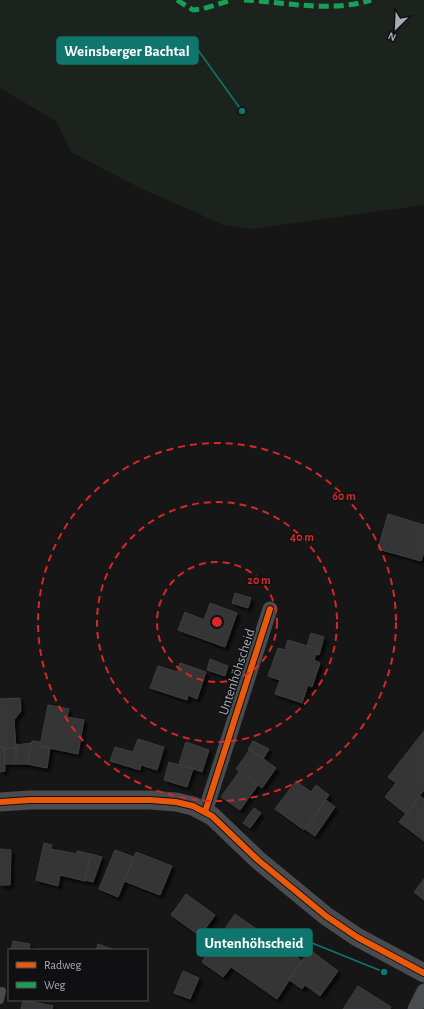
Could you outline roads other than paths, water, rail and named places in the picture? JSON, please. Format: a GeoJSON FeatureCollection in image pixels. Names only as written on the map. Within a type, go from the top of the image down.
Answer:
{"type":"FeatureCollection","features":[{"type":"Feature","properties":{"kind":"street","name":"Untenhöhscheid"},"geometry":{"type":"LineString","coordinates":[[205,812],[270,609]]}},
{"type":"Feature","properties":{"kind":"street"},"geometry":{"type":"LineString","coordinates":[[0,802],[30,800],[150,800],[176,802],[205,812],[219,822],[258,860],[326,916],[363,940],[424,973]]}},
{"type":"Feature","properties":{"kind":"street"},"geometry":{"type":"LineString","coordinates":[[415,1009],[424,991]]}},
{"type":"Feature","properties":{"kind":"place","name":"Weinsberger Bachtal"},"geometry":{"type":"Point","coordinates":[242,111]}},
{"type":"Feature","properties":{"kind":"place","name":"Untenhöhscheid"},"geometry":{"type":"Point","coordinates":[384,972]}}]}
